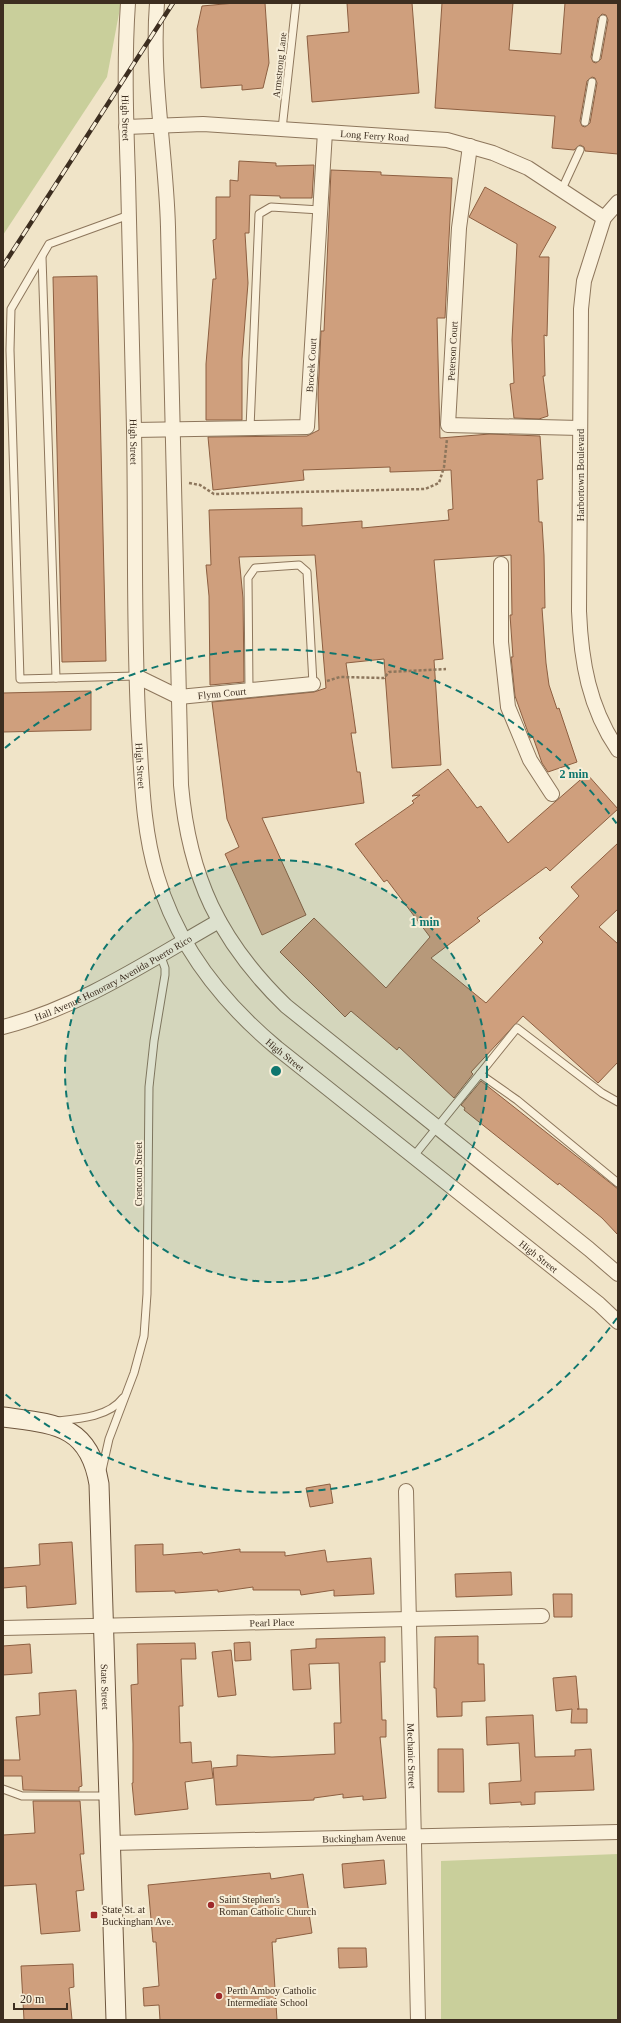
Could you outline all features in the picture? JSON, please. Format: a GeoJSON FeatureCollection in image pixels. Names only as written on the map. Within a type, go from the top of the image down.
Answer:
{"type":"FeatureCollection","features":[{"type":"Feature","properties":{"kind":"street","name":"High Street"},"geometry":{"type":"LineString","coordinates":[[128,3],[126,127],[134,430],[136,676],[143,799],[149,843],[163,892],[185,940],[210,980],[245,1021],[413,1157],[599,1304],[618,1322]]}},
{"type":"Feature","properties":{"kind":"street"},"geometry":{"type":"LineString","coordinates":[[157,3],[155,49],[168,224],[181,785],[187,836],[199,878],[219,921],[252,970],[286,1006],[436,1128],[589,1248],[618,1274]]}},
{"type":"Feature","properties":{"kind":"street","name":"Long Ferry Road"},"geometry":{"type":"LineString","coordinates":[[126,127],[203,124],[427,138],[470,146],[492,153],[528,168],[604,218]]}},
{"type":"Feature","properties":{"kind":"street","name":"Brocek Court"},"geometry":{"type":"LineString","coordinates":[[134,430],[307,427],[325,132]]}},
{"type":"Feature","properties":{"kind":"street","name":"Peterson Court"},"geometry":{"type":"LineString","coordinates":[[448,425],[459,228],[470,146]]}},
{"type":"Feature","properties":{"kind":"street","name":"Harbortown Boulevard"},"geometry":{"type":"LineString","coordinates":[[618,202],[604,218],[584,281],[581,309],[580,428],[580,647],[590,694],[603,724],[618,750]]}},
{"type":"Feature","properties":{"kind":"street"},"geometry":{"type":"LineString","coordinates":[[448,425],[580,428]]}},
{"type":"Feature","properties":{"kind":"street"},"geometry":{"type":"LineString","coordinates":[[501,564],[501,642],[508,707],[530,760],[552,794]]}},
{"type":"Feature","properties":{"kind":"street"},"geometry":{"type":"LineString","coordinates":[[136,676],[179,697]]}},
{"type":"Feature","properties":{"kind":"street","name":"Flynn Court"},"geometry":{"type":"LineString","coordinates":[[179,697],[313,684]]}},
{"type":"Feature","properties":{"kind":"street","name":"Hall Avenue Honorary Avenida Puerto Rico"},"geometry":{"type":"LineString","coordinates":[[3,1027],[35,1017],[71,1003],[219,921]]}},
{"type":"Feature","properties":{"kind":"street","name":"State Street"},"geometry":{"type":"LineString","coordinates":[[3,1417],[60,1428],[81,1440],[93,1458],[99,1484],[116,2020]]}},
{"type":"Feature","properties":{"kind":"street","name":"Mechanic Street"},"geometry":{"type":"LineString","coordinates":[[406,1491],[418,2020]]}},
{"type":"Feature","properties":{"kind":"street","name":"Pearl Place"},"geometry":{"type":"LineString","coordinates":[[3,1628],[542,1616]]}},
{"type":"Feature","properties":{"kind":"street","name":"Buckingham Avenue"},"geometry":{"type":"LineString","coordinates":[[110,1843],[618,1832]]}},
{"type":"Feature","properties":{"kind":"lane","name":"Armstrong Lane"},"geometry":{"type":"LineString","coordinates":[[282,129],[296,3]]}},
{"type":"Feature","properties":{"kind":"lane"},"geometry":{"type":"LineString","coordinates":[[596,58],[603,19]]}},
{"type":"Feature","properties":{"kind":"lane"},"geometry":{"type":"LineString","coordinates":[[585,122],[592,82]]}},
{"type":"Feature","properties":{"kind":"lane"},"geometry":{"type":"LineString","coordinates":[[562,189],[580,150]]}},
{"type":"Feature","properties":{"kind":"lane"},"geometry":{"type":"LineString","coordinates":[[250,428],[259,214],[271,207],[320,210]]}},
{"type":"Feature","properties":{"kind":"lane"},"geometry":{"type":"LineString","coordinates":[[128,215],[49,244],[11,309],[10,350],[20,680],[136,676]]}},
{"type":"Feature","properties":{"kind":"lane"},"geometry":{"type":"LineString","coordinates":[[42,256],[56,678]]}},
{"type":"Feature","properties":{"kind":"lane"},"geometry":{"type":"LineString","coordinates":[[249,690],[248,578],[255,568],[299,565],[307,572],[313,684]]}},
{"type":"Feature","properties":{"kind":"lane","name":"Crencoun Street"},"geometry":{"type":"LineString","coordinates":[[99,1484],[105,1453],[140,1355],[146,1315],[149,1087],[154,1041],[165,975],[165,968],[160,954]]}},
{"type":"Feature","properties":{"kind":"lane"},"geometry":{"type":"LineString","coordinates":[[413,1157],[517,1028],[602,1093],[618,1102]]}},
{"type":"Feature","properties":{"kind":"lane"},"geometry":{"type":"LineString","coordinates":[[480,1074],[517,1100],[618,1183]]}},
{"type":"Feature","properties":{"kind":"lane","name":"Crencoun Street"},"geometry":{"type":"LineString","coordinates":[[35,1422],[64,1420],[100,1413],[115,1406],[127,1393]]}},
{"type":"Feature","properties":{"kind":"lane"},"geometry":{"type":"LineString","coordinates":[[3,1789],[22,1796],[108,1796]]}},
{"type":"Feature","properties":{"kind":"path"},"geometry":{"type":"LineString","coordinates":[[174,484],[190,483],[200,485],[214,494],[425,489],[439,483],[444,467],[448,425]]}},
{"type":"Feature","properties":{"kind":"path"},"geometry":{"type":"LineString","coordinates":[[313,684],[340,677],[384,678],[389,672],[446,669]]}},
{"type":"Feature","properties":{"kind":"green space"},"geometry":{"type":"Polygon","coordinates":[[[3,3],[121,3],[107,77],[3,235],[3,3]]]}},
{"type":"Feature","properties":{"kind":"green space"},"geometry":{"type":"Polygon","coordinates":[[[618,1854],[618,2020],[441,2020],[441,1861],[618,1854]]]}},
{"type":"Feature","properties":{"kind":"building"},"geometry":{"type":"Polygon","coordinates":[[[235,3],[265,3],[269,63],[263,88],[242,90],[242,85],[201,88],[197,29],[202,6],[235,3]]]}},
{"type":"Feature","properties":{"kind":"building"},"geometry":{"type":"Polygon","coordinates":[[[347,3],[412,3],[419,93],[312,102],[307,36],[349,32],[347,3]]]}},
{"type":"Feature","properties":{"kind":"building"},"geometry":{"type":"Polygon","coordinates":[[[442,3],[513,3],[509,50],[561,54],[565,3],[618,3],[618,154],[585,151],[584,147],[580,145],[574,150],[552,148],[555,116],[435,108],[442,3]],[[602,14],[598,18],[591,57],[593,62],[596,63],[601,59],[608,20],[606,15],[602,14]],[[592,77],[587,81],[580,121],[582,126],[585,127],[590,123],[597,83],[595,78],[592,77]]]}},
{"type":"Feature","properties":{"kind":"building"},"geometry":{"type":"Polygon","coordinates":[[[239,161],[276,163],[276,166],[314,165],[312,198],[280,198],[280,196],[250,195],[249,233],[245,233],[248,283],[242,359],[242,420],[206,420],[206,364],[213,279],[216,279],[213,240],[216,239],[216,197],[230,197],[230,180],[238,181],[239,161]]]}},
{"type":"Feature","properties":{"kind":"building"},"geometry":{"type":"Polygon","coordinates":[[[331,170],[381,172],[381,175],[452,178],[445,318],[437,318],[440,438],[490,434],[540,436],[543,479],[537,480],[539,522],[542,522],[544,555],[545,608],[542,608],[546,663],[549,685],[557,709],[559,708],[577,762],[548,772],[542,763],[533,737],[530,738],[515,696],[511,657],[513,657],[510,615],[512,615],[511,555],[434,560],[443,659],[434,660],[441,765],[392,768],[384,659],[346,663],[356,733],[351,733],[357,772],[360,772],[364,803],[262,818],[306,915],[262,935],[225,854],[239,847],[227,819],[212,702],[314,692],[326,688],[315,555],[239,557],[243,598],[244,682],[210,685],[209,596],[206,565],[211,565],[209,510],[302,508],[302,526],[362,521],[362,528],[449,520],[448,510],[453,509],[451,470],[390,472],[390,467],[303,470],[304,480],[213,490],[208,437],[307,436],[319,430],[318,394],[321,331],[324,331],[331,170]]]}},
{"type":"Feature","properties":{"kind":"building"},"geometry":{"type":"Polygon","coordinates":[[[485,187],[556,227],[539,257],[549,257],[547,336],[544,335],[545,376],[543,376],[548,416],[539,419],[514,418],[510,384],[514,383],[512,340],[517,244],[469,217],[485,187]]]}},
{"type":"Feature","properties":{"kind":"building"},"geometry":{"type":"Polygon","coordinates":[[[97,276],[106,661],[62,662],[53,277],[97,276]]]}},
{"type":"Feature","properties":{"kind":"building"},"geometry":{"type":"Polygon","coordinates":[[[91,691],[91,730],[3,732],[3,693],[91,691]]]}},
{"type":"Feature","properties":{"kind":"building"},"geometry":{"type":"Polygon","coordinates":[[[448,769],[477,808],[481,806],[508,843],[587,774],[618,809],[550,871],[546,867],[477,918],[480,921],[431,958],[486,1003],[543,942],[539,938],[579,896],[571,887],[618,843],[618,909],[599,927],[618,944],[618,1062],[598,1083],[523,1016],[471,1072],[473,1074],[454,1098],[399,1047],[397,1050],[351,1011],[345,1017],[280,952],[314,918],[386,988],[430,937],[387,880],[384,882],[355,844],[414,803],[412,801],[420,795],[412,796],[448,769]]]}},
{"type":"Feature","properties":{"kind":"building"},"geometry":{"type":"Polygon","coordinates":[[[481,1081],[618,1189],[618,1235],[602,1218],[559,1183],[558,1185],[464,1110],[465,1108],[461,1105],[481,1081]]]}},
{"type":"Feature","properties":{"kind":"building"},"geometry":{"type":"Polygon","coordinates":[[[330,1484],[333,1503],[310,1507],[306,1488],[330,1484]]]}},
{"type":"Feature","properties":{"kind":"building"},"geometry":{"type":"Polygon","coordinates":[[[72,1542],[76,1604],[27,1608],[26,1586],[3,1588],[3,1568],[40,1565],[39,1544],[72,1542]]]}},
{"type":"Feature","properties":{"kind":"building"},"geometry":{"type":"Polygon","coordinates":[[[163,1544],[163,1555],[202,1552],[203,1554],[240,1549],[240,1552],[285,1552],[285,1556],[325,1550],[327,1562],[371,1558],[374,1594],[334,1596],[334,1590],[301,1595],[300,1590],[253,1590],[253,1587],[218,1592],[218,1590],[175,1593],[175,1591],[136,1592],[135,1545],[163,1544]]]}},
{"type":"Feature","properties":{"kind":"building"},"geometry":{"type":"Polygon","coordinates":[[[511,1572],[512,1595],[456,1597],[455,1574],[511,1572]]]}},
{"type":"Feature","properties":{"kind":"building"},"geometry":{"type":"Polygon","coordinates":[[[553,1594],[572,1594],[572,1617],[554,1617],[553,1594]]]}},
{"type":"Feature","properties":{"kind":"building"},"geometry":{"type":"Polygon","coordinates":[[[478,1636],[478,1664],[484,1664],[485,1701],[462,1702],[462,1716],[437,1717],[436,1688],[434,1688],[435,1637],[478,1636]]]}},
{"type":"Feature","properties":{"kind":"building"},"geometry":{"type":"Polygon","coordinates":[[[385,1637],[385,1662],[380,1662],[382,1720],[386,1720],[386,1737],[380,1737],[386,1798],[363,1800],[363,1796],[343,1798],[343,1794],[314,1798],[314,1800],[216,1805],[213,1768],[237,1766],[237,1755],[272,1757],[335,1754],[334,1723],[341,1723],[339,1663],[309,1664],[311,1689],[293,1690],[291,1650],[316,1648],[316,1639],[385,1637]]]}},
{"type":"Feature","properties":{"kind":"building"},"geometry":{"type":"Polygon","coordinates":[[[250,1642],[251,1660],[235,1661],[234,1643],[250,1642]]]}},
{"type":"Feature","properties":{"kind":"building"},"geometry":{"type":"Polygon","coordinates":[[[195,1643],[196,1659],[181,1659],[183,1706],[179,1706],[180,1743],[191,1742],[192,1763],[211,1761],[213,1778],[185,1782],[188,1809],[135,1815],[132,1783],[133,1744],[131,1685],[138,1684],[137,1644],[195,1643]]]}},
{"type":"Feature","properties":{"kind":"building"},"geometry":{"type":"Polygon","coordinates":[[[30,1644],[32,1673],[3,1675],[3,1646],[30,1644]]]}},
{"type":"Feature","properties":{"kind":"building"},"geometry":{"type":"Polygon","coordinates":[[[231,1650],[236,1695],[218,1697],[212,1652],[231,1650]]]}},
{"type":"Feature","properties":{"kind":"building"},"geometry":{"type":"Polygon","coordinates":[[[576,1676],[579,1709],[587,1709],[587,1723],[571,1723],[572,1709],[556,1711],[553,1678],[576,1676]]]}},
{"type":"Feature","properties":{"kind":"building"},"geometry":{"type":"Polygon","coordinates":[[[76,1690],[82,1786],[79,1787],[79,1791],[23,1790],[22,1776],[3,1776],[3,1760],[20,1760],[16,1717],[40,1715],[39,1693],[76,1690]]]}},
{"type":"Feature","properties":{"kind":"building"},"geometry":{"type":"Polygon","coordinates":[[[533,1715],[535,1757],[575,1756],[575,1750],[591,1749],[594,1790],[535,1792],[535,1804],[521,1805],[521,1802],[490,1804],[489,1783],[521,1781],[519,1743],[487,1745],[486,1717],[533,1715]]]}},
{"type":"Feature","properties":{"kind":"building"},"geometry":{"type":"Polygon","coordinates":[[[438,1749],[463,1749],[464,1792],[438,1792],[438,1749]]]}},
{"type":"Feature","properties":{"kind":"building"},"geometry":{"type":"Polygon","coordinates":[[[33,1801],[80,1801],[84,1854],[80,1854],[84,1890],[76,1891],[80,1931],[41,1934],[36,1884],[3,1886],[3,1835],[35,1833],[33,1801]]]}},
{"type":"Feature","properties":{"kind":"building"},"geometry":{"type":"Polygon","coordinates":[[[384,1860],[386,1884],[344,1888],[342,1864],[384,1860]]]}},
{"type":"Feature","properties":{"kind":"building"},"geometry":{"type":"Polygon","coordinates":[[[270,1873],[271,1879],[303,1874],[312,1933],[276,1939],[276,1942],[272,1942],[277,2020],[160,2020],[159,2005],[144,2006],[143,1988],[159,1986],[156,1942],[153,1942],[148,1885],[270,1873]]]}},
{"type":"Feature","properties":{"kind":"building"},"geometry":{"type":"Polygon","coordinates":[[[338,1948],[366,1948],[367,1967],[339,1968],[338,1948]]]}},
{"type":"Feature","properties":{"kind":"building"},"geometry":{"type":"Polygon","coordinates":[[[73,1964],[74,1987],[69,1988],[72,2020],[24,2020],[21,1966],[73,1964]]]}},
{"type":"Feature","properties":{"kind":"railway"},"geometry":{"type":"LineString","coordinates":[[3,266],[173,3]]}},
{"type":"Feature","properties":{"kind":"place","name":"Saint Stephen's Roman Catholic Church"},"geometry":{"type":"Point","coordinates":[211,1905]}},
{"type":"Feature","properties":{"kind":"place","name":"State St. at Buckingham Ave."},"geometry":{"type":"Point","coordinates":[94,1915]}},
{"type":"Feature","properties":{"kind":"place","name":"Perth Amboy Catholic Intermediate School"},"geometry":{"type":"Point","coordinates":[219,1996]}}]}
